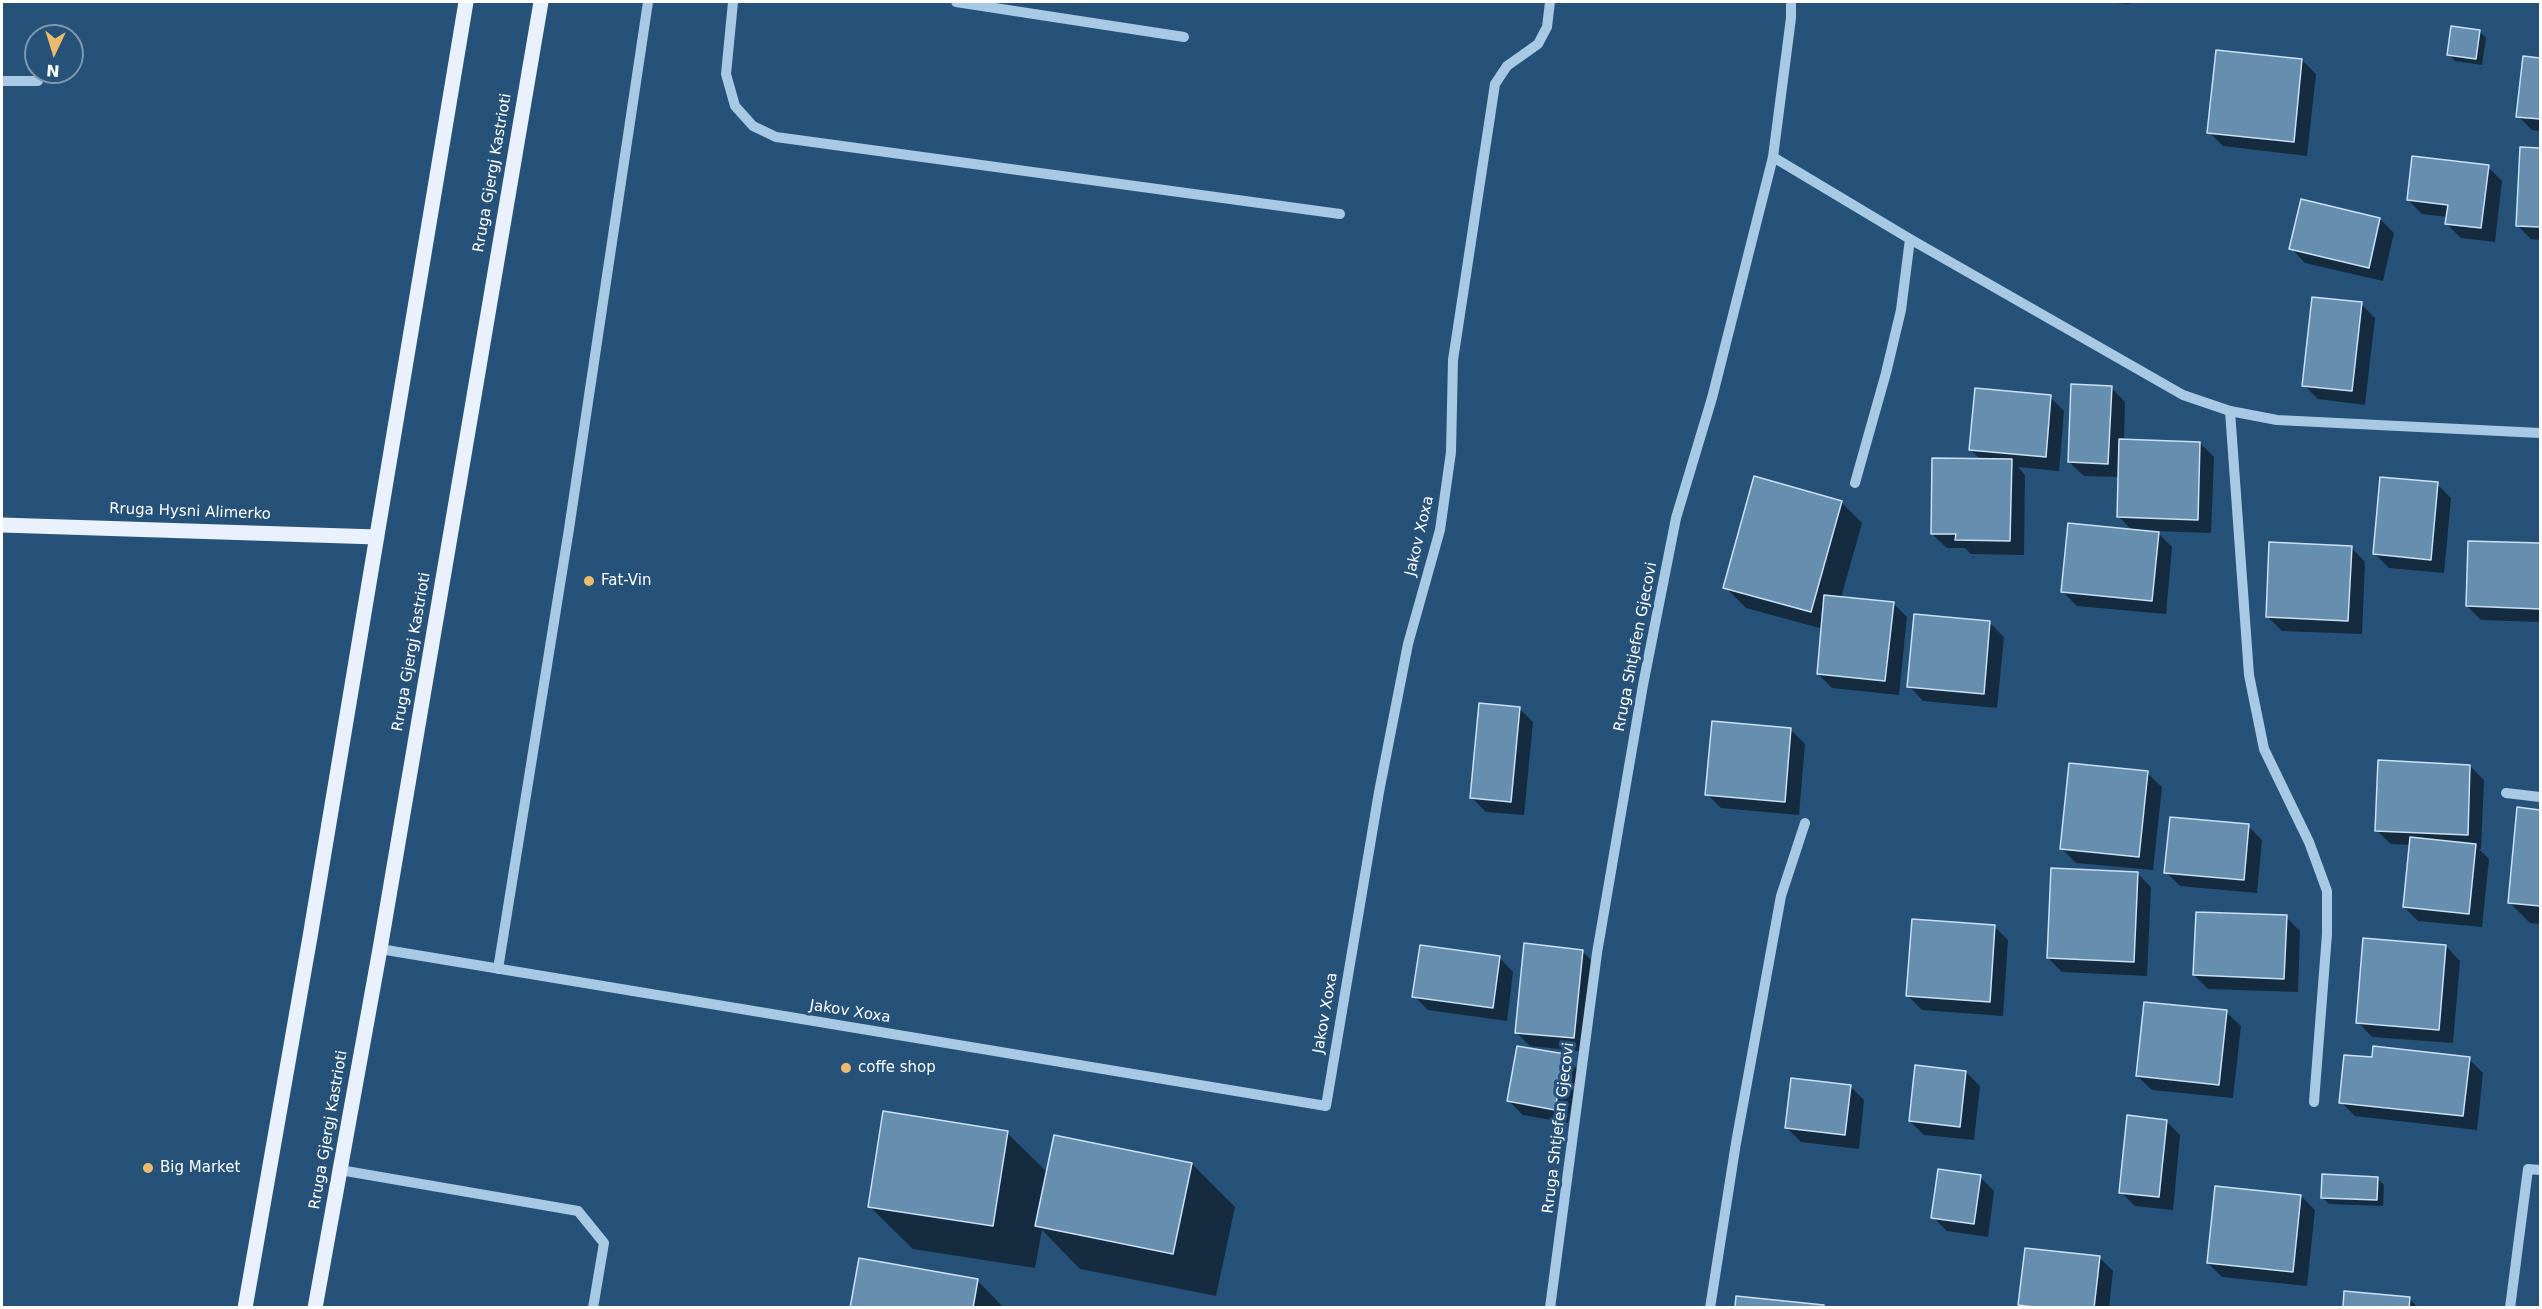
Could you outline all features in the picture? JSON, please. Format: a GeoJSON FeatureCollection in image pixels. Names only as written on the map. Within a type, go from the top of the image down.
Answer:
{"type":"FeatureCollection","features":[{"type":"Feature","properties":{"kind":"main road"},"geometry":{"type":"LineString","coordinates":[[245,1308],[466,2]]}},
{"type":"Feature","properties":{"kind":"main road","name":"Rruga Gjergj Kastrioti"},"geometry":{"type":"LineString","coordinates":[[315,1308],[380,949],[541,2]]}},
{"type":"Feature","properties":{"kind":"main road","name":"Rruga Hysni Alimerko"},"geometry":{"type":"LineString","coordinates":[[2,525],[377,537]]}},
{"type":"Feature","properties":{"kind":"street"},"geometry":{"type":"LineString","coordinates":[[498,969],[569,529],[648,2]]}},
{"type":"Feature","properties":{"kind":"street"},"geometry":{"type":"LineString","coordinates":[[733,2],[726,74],[735,106],[753,126],[776,137],[1340,214]]}},
{"type":"Feature","properties":{"kind":"street"},"geometry":{"type":"LineString","coordinates":[[956,2],[1184,37]]}},
{"type":"Feature","properties":{"kind":"street","name":"Jakov Xoxa"},"geometry":{"type":"LineString","coordinates":[[380,949],[1326,1106],[1379,792],[1404,667],[1440,530],[1451,452],[1453,360],[1495,84],[1507,66],[1538,44],[1547,27],[1550,2]]}},
{"type":"Feature","properties":{"kind":"street","name":"Rruga Shtjefen Gjecovi"},"geometry":{"type":"LineString","coordinates":[[1550,1308],[1597,953],[1643,686],[1676,518],[1712,398],[1773,157],[1791,18],[1791,2]]}},
{"type":"Feature","properties":{"kind":"street"},"geometry":{"type":"LineString","coordinates":[[2,81],[24,81]]}},
{"type":"Feature","properties":{"kind":"street"},"geometry":{"type":"LineString","coordinates":[[1773,157],[1910,239],[2183,394],[2230,411],[2277,420],[2541,433]]}},
{"type":"Feature","properties":{"kind":"street"},"geometry":{"type":"LineString","coordinates":[[1855,483],[1901,310],[1910,239]]}},
{"type":"Feature","properties":{"kind":"street"},"geometry":{"type":"LineString","coordinates":[[2230,411],[2252,686],[2264,749],[2309,842],[2327,891],[2327,934],[2314,1102]]}},
{"type":"Feature","properties":{"kind":"street"},"geometry":{"type":"LineString","coordinates":[[2506,793],[2541,797]]}},
{"type":"Feature","properties":{"kind":"street"},"geometry":{"type":"LineString","coordinates":[[1710,1308],[1736,1143],[1781,896],[1805,823]]}},
{"type":"Feature","properties":{"kind":"street"},"geometry":{"type":"LineString","coordinates":[[2510,1308],[2528,1169],[2541,1170]]}},
{"type":"Feature","properties":{"kind":"street"},"geometry":{"type":"LineString","coordinates":[[340,1170],[578,1211],[604,1243],[593,1308]]}},
{"type":"Feature","properties":{"kind":"building"},"geometry":{"type":"Polygon","coordinates":[[[2451,26],[2480,30],[2476,59],[2447,55],[2451,26]]]}},
{"type":"Feature","properties":{"kind":"building"},"geometry":{"type":"Polygon","coordinates":[[[2216,50],[2302,59],[2294,142],[2207,133],[2216,50]]]}},
{"type":"Feature","properties":{"kind":"building"},"geometry":{"type":"Polygon","coordinates":[[[2523,56],[2540,58],[2540,119],[2516,117],[2523,56]]]}},
{"type":"Feature","properties":{"kind":"building"},"geometry":{"type":"Polygon","coordinates":[[[2520,147],[2540,148],[2540,227],[2516,226],[2520,147]]]}},
{"type":"Feature","properties":{"kind":"building"},"geometry":{"type":"Polygon","coordinates":[[[2412,156],[2489,165],[2481,228],[2445,224],[2448,205],[2407,200],[2412,156]]]}},
{"type":"Feature","properties":{"kind":"building"},"geometry":{"type":"Polygon","coordinates":[[[2301,199],[2380,218],[2369,268],[2289,249],[2301,199]]]}},
{"type":"Feature","properties":{"kind":"building"},"geometry":{"type":"Polygon","coordinates":[[[2312,297],[2362,302],[2352,391],[2302,386],[2312,297]]]}},
{"type":"Feature","properties":{"kind":"building"},"geometry":{"type":"Polygon","coordinates":[[[2071,384],[2112,386],[2108,464],[2068,462],[2071,384]]]}},
{"type":"Feature","properties":{"kind":"building"},"geometry":{"type":"Polygon","coordinates":[[[1975,388],[2051,395],[2046,457],[1969,450],[1975,388]]]}},
{"type":"Feature","properties":{"kind":"building"},"geometry":{"type":"Polygon","coordinates":[[[2119,439],[2200,442],[2198,520],[2117,517],[2119,439]]]}},
{"type":"Feature","properties":{"kind":"building"},"geometry":{"type":"Polygon","coordinates":[[[1932,458],[2012,459],[2010,541],[1955,540],[1956,534],[1931,534],[1932,458]]]}},
{"type":"Feature","properties":{"kind":"building"},"geometry":{"type":"Polygon","coordinates":[[[1754,476],[1842,501],[1811,612],[1723,588],[1754,476]]]}},
{"type":"Feature","properties":{"kind":"building"},"geometry":{"type":"Polygon","coordinates":[[[2380,477],[2438,482],[2431,560],[2373,554],[2380,477]]]}},
{"type":"Feature","properties":{"kind":"building"},"geometry":{"type":"Polygon","coordinates":[[[2068,523],[2159,532],[2152,601],[2061,592],[2068,523]]]}},
{"type":"Feature","properties":{"kind":"building"},"geometry":{"type":"Polygon","coordinates":[[[2468,541],[2540,543],[2540,609],[2466,606],[2468,541]]]}},
{"type":"Feature","properties":{"kind":"building"},"geometry":{"type":"Polygon","coordinates":[[[2269,542],[2352,546],[2348,621],[2266,617],[2269,542]]]}},
{"type":"Feature","properties":{"kind":"building"},"geometry":{"type":"Polygon","coordinates":[[[1824,595],[1894,602],[1885,681],[1817,674],[1824,595]]]}},
{"type":"Feature","properties":{"kind":"building"},"geometry":{"type":"Polygon","coordinates":[[[1914,614],[1990,621],[1984,694],[1907,687],[1914,614]]]}},
{"type":"Feature","properties":{"kind":"building"},"geometry":{"type":"Polygon","coordinates":[[[1479,703],[1520,707],[1511,802],[1470,798],[1479,703]]]}},
{"type":"Feature","properties":{"kind":"building"},"geometry":{"type":"Polygon","coordinates":[[[1712,721],[1791,728],[1785,802],[1705,795],[1712,721]]]}},
{"type":"Feature","properties":{"kind":"building"},"geometry":{"type":"Polygon","coordinates":[[[2378,760],[2470,765],[2468,835],[2375,831],[2378,760]]]}},
{"type":"Feature","properties":{"kind":"building"},"geometry":{"type":"Polygon","coordinates":[[[2069,763],[2148,771],[2139,857],[2060,849],[2069,763]]]}},
{"type":"Feature","properties":{"kind":"building"},"geometry":{"type":"Polygon","coordinates":[[[2517,807],[2540,810],[2540,906],[2508,903],[2517,807]]]}},
{"type":"Feature","properties":{"kind":"building"},"geometry":{"type":"Polygon","coordinates":[[[2170,817],[2249,824],[2244,880],[2164,873],[2170,817]]]}},
{"type":"Feature","properties":{"kind":"building"},"geometry":{"type":"Polygon","coordinates":[[[2410,837],[2476,844],[2469,914],[2403,907],[2410,837]]]}},
{"type":"Feature","properties":{"kind":"building"},"geometry":{"type":"Polygon","coordinates":[[[2051,868],[2138,872],[2134,962],[2047,958],[2051,868]]]}},
{"type":"Feature","properties":{"kind":"building"},"geometry":{"type":"Polygon","coordinates":[[[2196,912],[2287,915],[2284,979],[2193,975],[2196,912]]]}},
{"type":"Feature","properties":{"kind":"building"},"geometry":{"type":"Polygon","coordinates":[[[1912,919],[1995,925],[1990,1002],[1906,996],[1912,919]]]}},
{"type":"Feature","properties":{"kind":"building"},"geometry":{"type":"Polygon","coordinates":[[[2363,938],[2446,945],[2439,1030],[2356,1023],[2363,938]]]}},
{"type":"Feature","properties":{"kind":"building"},"geometry":{"type":"Polygon","coordinates":[[[1524,943],[1583,950],[1574,1038],[1515,1033],[1524,943]]]}},
{"type":"Feature","properties":{"kind":"building"},"geometry":{"type":"Polygon","coordinates":[[[1420,945],[1500,956],[1493,1008],[1412,997],[1420,945]]]}},
{"type":"Feature","properties":{"kind":"building"},"geometry":{"type":"Polygon","coordinates":[[[2144,1002],[2227,1010],[2219,1085],[2136,1076],[2144,1002]]]}},
{"type":"Feature","properties":{"kind":"building"},"geometry":{"type":"Polygon","coordinates":[[[1517,1046],[1565,1054],[1555,1110],[1507,1101],[1517,1046]]]}},
{"type":"Feature","properties":{"kind":"building"},"geometry":{"type":"Polygon","coordinates":[[[2373,1046],[2470,1057],[2463,1116],[2339,1103],[2344,1055],[2372,1057],[2373,1046]]]}},
{"type":"Feature","properties":{"kind":"building"},"geometry":{"type":"Polygon","coordinates":[[[1915,1065],[1966,1071],[1960,1127],[1909,1121],[1915,1065]]]}},
{"type":"Feature","properties":{"kind":"building"},"geometry":{"type":"Polygon","coordinates":[[[1791,1078],[1851,1085],[1845,1135],[1785,1128],[1791,1078]]]}},
{"type":"Feature","properties":{"kind":"building"},"geometry":{"type":"Polygon","coordinates":[[[883,1111],[1008,1131],[993,1226],[868,1207],[883,1111]]]}},
{"type":"Feature","properties":{"kind":"building"},"geometry":{"type":"Polygon","coordinates":[[[2127,1115],[2167,1120],[2159,1197],[2119,1193],[2127,1115]]]}},
{"type":"Feature","properties":{"kind":"building"},"geometry":{"type":"Polygon","coordinates":[[[1054,1135],[1192,1163],[1173,1254],[1035,1226],[1054,1135]]]}},
{"type":"Feature","properties":{"kind":"building"},"geometry":{"type":"Polygon","coordinates":[[[1938,1169],[1981,1175],[1974,1224],[1931,1218],[1938,1169]]]}},
{"type":"Feature","properties":{"kind":"building"},"geometry":{"type":"Polygon","coordinates":[[[2322,1174],[2378,1177],[2377,1200],[2321,1198],[2322,1174]]]}},
{"type":"Feature","properties":{"kind":"building"},"geometry":{"type":"Polygon","coordinates":[[[2215,1186],[2301,1195],[2293,1272],[2207,1263],[2215,1186]]]}},
{"type":"Feature","properties":{"kind":"building"},"geometry":{"type":"Polygon","coordinates":[[[2025,1248],[2100,1256],[2094,1308],[2042,1308],[2018,1305],[2025,1248]]]}},
{"type":"Feature","properties":{"kind":"building"},"geometry":{"type":"Polygon","coordinates":[[[859,1258],[978,1279],[973,1308],[850,1308],[859,1258]]]}},
{"type":"Feature","properties":{"kind":"building"},"geometry":{"type":"Polygon","coordinates":[[[2344,1291],[2410,1297],[2409,1308],[2343,1308],[2344,1291]]]}},
{"type":"Feature","properties":{"kind":"building"},"geometry":{"type":"Polygon","coordinates":[[[1736,1296],[1824,1305],[1824,1308],[1735,1308],[1736,1296]]]}},
{"type":"Feature","properties":{"kind":"place","name":"Fat-Vin"},"geometry":{"type":"Point","coordinates":[589,581]}},
{"type":"Feature","properties":{"kind":"place","name":"coffe shop"},"geometry":{"type":"Point","coordinates":[846,1068]}},
{"type":"Feature","properties":{"kind":"place","name":"Big Market"},"geometry":{"type":"Point","coordinates":[148,1168]}}]}
